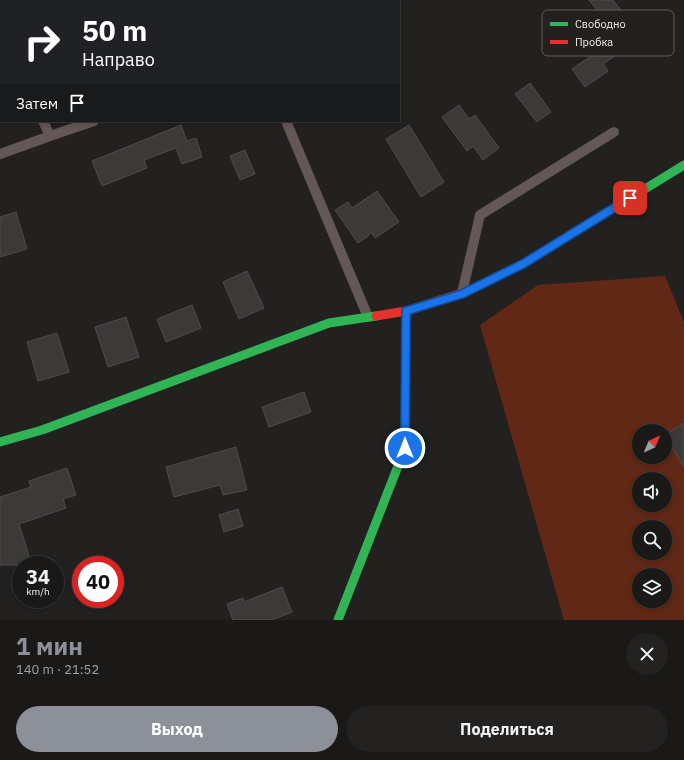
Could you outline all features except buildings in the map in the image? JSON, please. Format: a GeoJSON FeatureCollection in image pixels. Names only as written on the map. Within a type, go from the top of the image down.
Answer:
{"type":"FeatureCollection","features":[{"type":"Feature","properties":{"kind":"street"},"geometry":{"type":"LineString","coordinates":[[0,442],[42,430],[329,323],[406,311],[462,294],[523,264],[684,165]]}},
{"type":"Feature","properties":{"kind":"street"},"geometry":{"type":"LineString","coordinates":[[338,620],[405,448],[406,311]]}},
{"type":"Feature","properties":{"kind":"lane"},"geometry":{"type":"LineString","coordinates":[[43,122],[50,136]]}},
{"type":"Feature","properties":{"kind":"lane"},"geometry":{"type":"LineString","coordinates":[[0,154],[91,122]]}},
{"type":"Feature","properties":{"kind":"lane"},"geometry":{"type":"LineString","coordinates":[[286,122],[368,317]]}},
{"type":"Feature","properties":{"kind":"lane"},"geometry":{"type":"LineString","coordinates":[[462,294],[480,215],[614,132]]}},
{"type":"Feature","properties":{"kind":"shaded area"},"geometry":{"type":"Polygon","coordinates":[[[665,276],[684,322],[684,620],[564,620],[480,325],[538,285],[665,276]]]}},
{"type":"Feature","properties":{"kind":"traffic: fast"},"geometry":{"type":"LineString","coordinates":[[468,291],[523,264],[684,165]]}},
{"type":"Feature","properties":{"kind":"traffic: fast"},"geometry":{"type":"LineString","coordinates":[[338,620],[405,448],[406,311]]}},
{"type":"Feature","properties":{"kind":"traffic: fast"},"geometry":{"type":"LineString","coordinates":[[0,442],[42,430],[329,323],[376,316]]}},
{"type":"Feature","properties":{"kind":"traffic: jam"},"geometry":{"type":"LineString","coordinates":[[376,316],[406,311],[468,291]]}},
{"type":"Feature","properties":{"kind":"route"},"geometry":{"type":"LineString","coordinates":[[405,448],[406,311],[462,294],[523,264],[630,198]]}}]}
